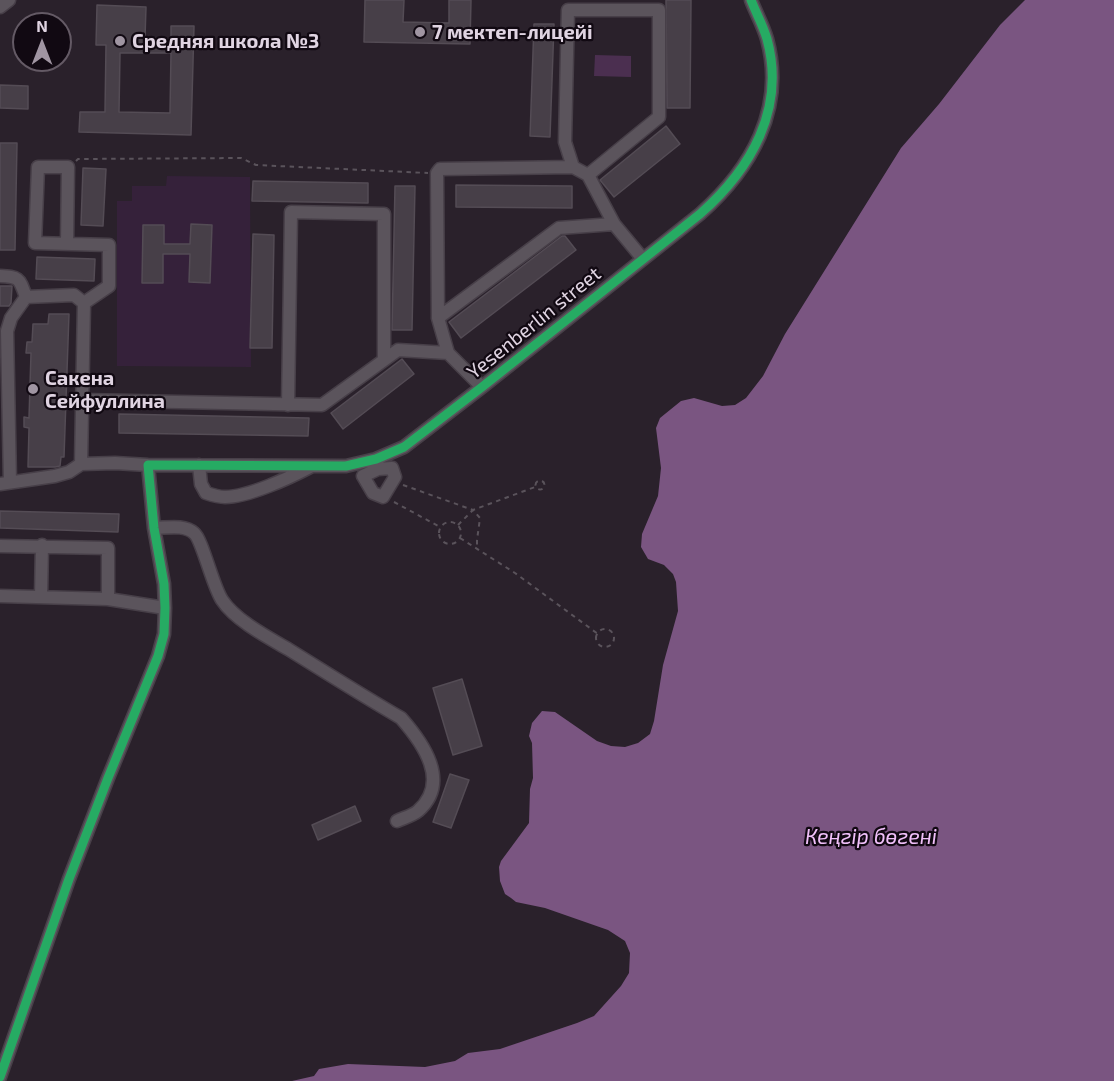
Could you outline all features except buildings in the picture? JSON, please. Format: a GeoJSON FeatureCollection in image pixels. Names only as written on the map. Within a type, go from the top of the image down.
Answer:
{"type":"FeatureCollection","features":[{"type":"Feature","properties":{"kind":"street"},"geometry":{"type":"LineString","coordinates":[[0,7],[9,0]]}},
{"type":"Feature","properties":{"kind":"street","name":"Yesenberlin street"},"geometry":{"type":"LineString","coordinates":[[81,464],[346,466],[377,464],[404,447],[722,195],[741,172],[754,151],[765,123],[771,94],[771,63],[767,38],[751,0]]}},
{"type":"Feature","properties":{"kind":"street"},"geometry":{"type":"LineString","coordinates":[[573,167],[565,142],[568,10],[659,10],[659,117],[588,175]]}},
{"type":"Feature","properties":{"kind":"street"},"geometry":{"type":"LineString","coordinates":[[67,244],[68,167],[38,167],[35,243],[67,244],[109,245],[109,286],[84,303]]}},
{"type":"Feature","properties":{"kind":"street"},"geometry":{"type":"LineString","coordinates":[[482,387],[448,353],[438,318],[437,173],[440,169],[573,167],[588,175],[614,224],[643,259]]}},
{"type":"Feature","properties":{"kind":"street"},"geometry":{"type":"LineString","coordinates":[[288,405],[291,212],[384,214],[384,360]]}},
{"type":"Feature","properties":{"kind":"street"},"geometry":{"type":"LineString","coordinates":[[438,318],[559,228],[614,224]]}},
{"type":"Feature","properties":{"kind":"street"},"geometry":{"type":"LineString","coordinates":[[0,276],[15,277],[20,280],[26,297]]}},
{"type":"Feature","properties":{"kind":"street"},"geometry":{"type":"LineString","coordinates":[[26,297],[74,295],[84,303]]}},
{"type":"Feature","properties":{"kind":"street"},"geometry":{"type":"LineString","coordinates":[[26,297],[3,331],[5,483],[55,476],[69,472],[81,464],[84,303]]}},
{"type":"Feature","properties":{"kind":"street"},"geometry":{"type":"LineString","coordinates":[[82,400],[322,405],[398,350],[448,353]]}},
{"type":"Feature","properties":{"kind":"street"},"geometry":{"type":"LineString","coordinates":[[377,464],[392,468],[395,477],[392,481],[383,497],[373,493],[363,476],[377,464]]}},
{"type":"Feature","properties":{"kind":"street"},"geometry":{"type":"LineString","coordinates":[[0,1077],[69,879],[158,656],[164,633],[164,584],[154,528],[148,465]]}},
{"type":"Feature","properties":{"kind":"street"},"geometry":{"type":"LineString","coordinates":[[198,465],[201,484],[206,493],[222,498],[240,496],[287,479],[311,466]]}},
{"type":"Feature","properties":{"kind":"street"},"geometry":{"type":"LineString","coordinates":[[154,528],[180,527],[194,533],[200,541],[206,565],[221,600],[233,612],[259,632],[401,718],[417,736],[431,761],[433,790],[417,811],[397,821]]}},
{"type":"Feature","properties":{"kind":"street"},"geometry":{"type":"LineString","coordinates":[[41,597],[42,545]]}},
{"type":"Feature","properties":{"kind":"street"},"geometry":{"type":"LineString","coordinates":[[0,546],[108,548],[108,599]]}},
{"type":"Feature","properties":{"kind":"street"},"geometry":{"type":"LineString","coordinates":[[0,596],[108,599],[165,608]]}},
{"type":"Feature","properties":{"kind":"path"},"geometry":{"type":"LineString","coordinates":[[68,167],[78,159],[201,157],[241,158],[256,165],[437,173]]}},
{"type":"Feature","properties":{"kind":"path"},"geometry":{"type":"LineString","coordinates":[[392,481],[473,510],[480,518],[477,550]]}},
{"type":"Feature","properties":{"kind":"path"},"geometry":{"type":"LineString","coordinates":[[458,525],[473,510],[536,487]]}},
{"type":"Feature","properties":{"kind":"path"},"geometry":{"type":"LineString","coordinates":[[383,497],[440,527]]}},
{"type":"Feature","properties":{"kind":"path"},"geometry":{"type":"LineString","coordinates":[[448,522],[458,525],[461,531],[460,538],[455,543],[444,542],[439,536],[440,527],[448,522]]}},
{"type":"Feature","properties":{"kind":"path"},"geometry":{"type":"LineString","coordinates":[[460,538],[515,573],[598,633]]}},
{"type":"Feature","properties":{"kind":"path"},"geometry":{"type":"LineString","coordinates":[[603,630],[609,631],[613,637],[612,643],[605,647],[600,645],[597,640],[598,633],[603,630]]}},
{"type":"Feature","properties":{"kind":"shaded area"},"geometry":{"type":"Polygon","coordinates":[[[595,55],[631,56],[631,77],[594,76],[595,55]]]}},
{"type":"Feature","properties":{"kind":"shaded area"},"geometry":{"type":"Polygon","coordinates":[[[167,176],[250,177],[251,367],[117,366],[117,201],[132,201],[132,186],[166,186],[167,176]]]}},
{"type":"Feature","properties":{"kind":"water","name":"Кеңгір бөгені"},"geometry":{"type":"Polygon","coordinates":[[[1025,0],[1114,0],[1114,1081],[292,1081],[314,1076],[319,1069],[348,1064],[425,1067],[455,1061],[468,1053],[500,1049],[594,1016],[621,986],[629,973],[630,953],[625,941],[608,930],[545,908],[516,902],[505,894],[500,881],[501,861],[529,823],[530,789],[533,778],[532,743],[529,736],[532,723],[542,711],[555,712],[597,741],[611,746],[625,747],[638,743],[650,734],[663,665],[678,611],[676,582],[673,574],[664,565],[648,559],[641,547],[642,534],[658,496],[661,468],[656,428],[660,418],[681,401],[694,398],[722,406],[735,405],[746,398],[763,376],[785,334],[901,148],[939,104],[1000,25],[1025,0]]]}},
{"type":"Feature","properties":{"kind":"cycle path"},"geometry":{"type":"LineString","coordinates":[[0,1077],[69,879],[158,656],[164,634],[164,584],[154,528],[148,465],[346,466],[376,459],[404,447],[482,387],[700,214],[735,178],[760,136],[768,113],[772,90],[772,65],[767,39],[751,0]]}},
{"type":"Feature","properties":{"kind":"place","name":"7 мектеп-лицейі"},"geometry":{"type":"Point","coordinates":[420,32]}},
{"type":"Feature","properties":{"kind":"place","name":"Средняя школа №3"},"geometry":{"type":"Point","coordinates":[120,41]}},
{"type":"Feature","properties":{"kind":"place","name":"Сакена Сейфуллина"},"geometry":{"type":"Point","coordinates":[33,389]}}]}
